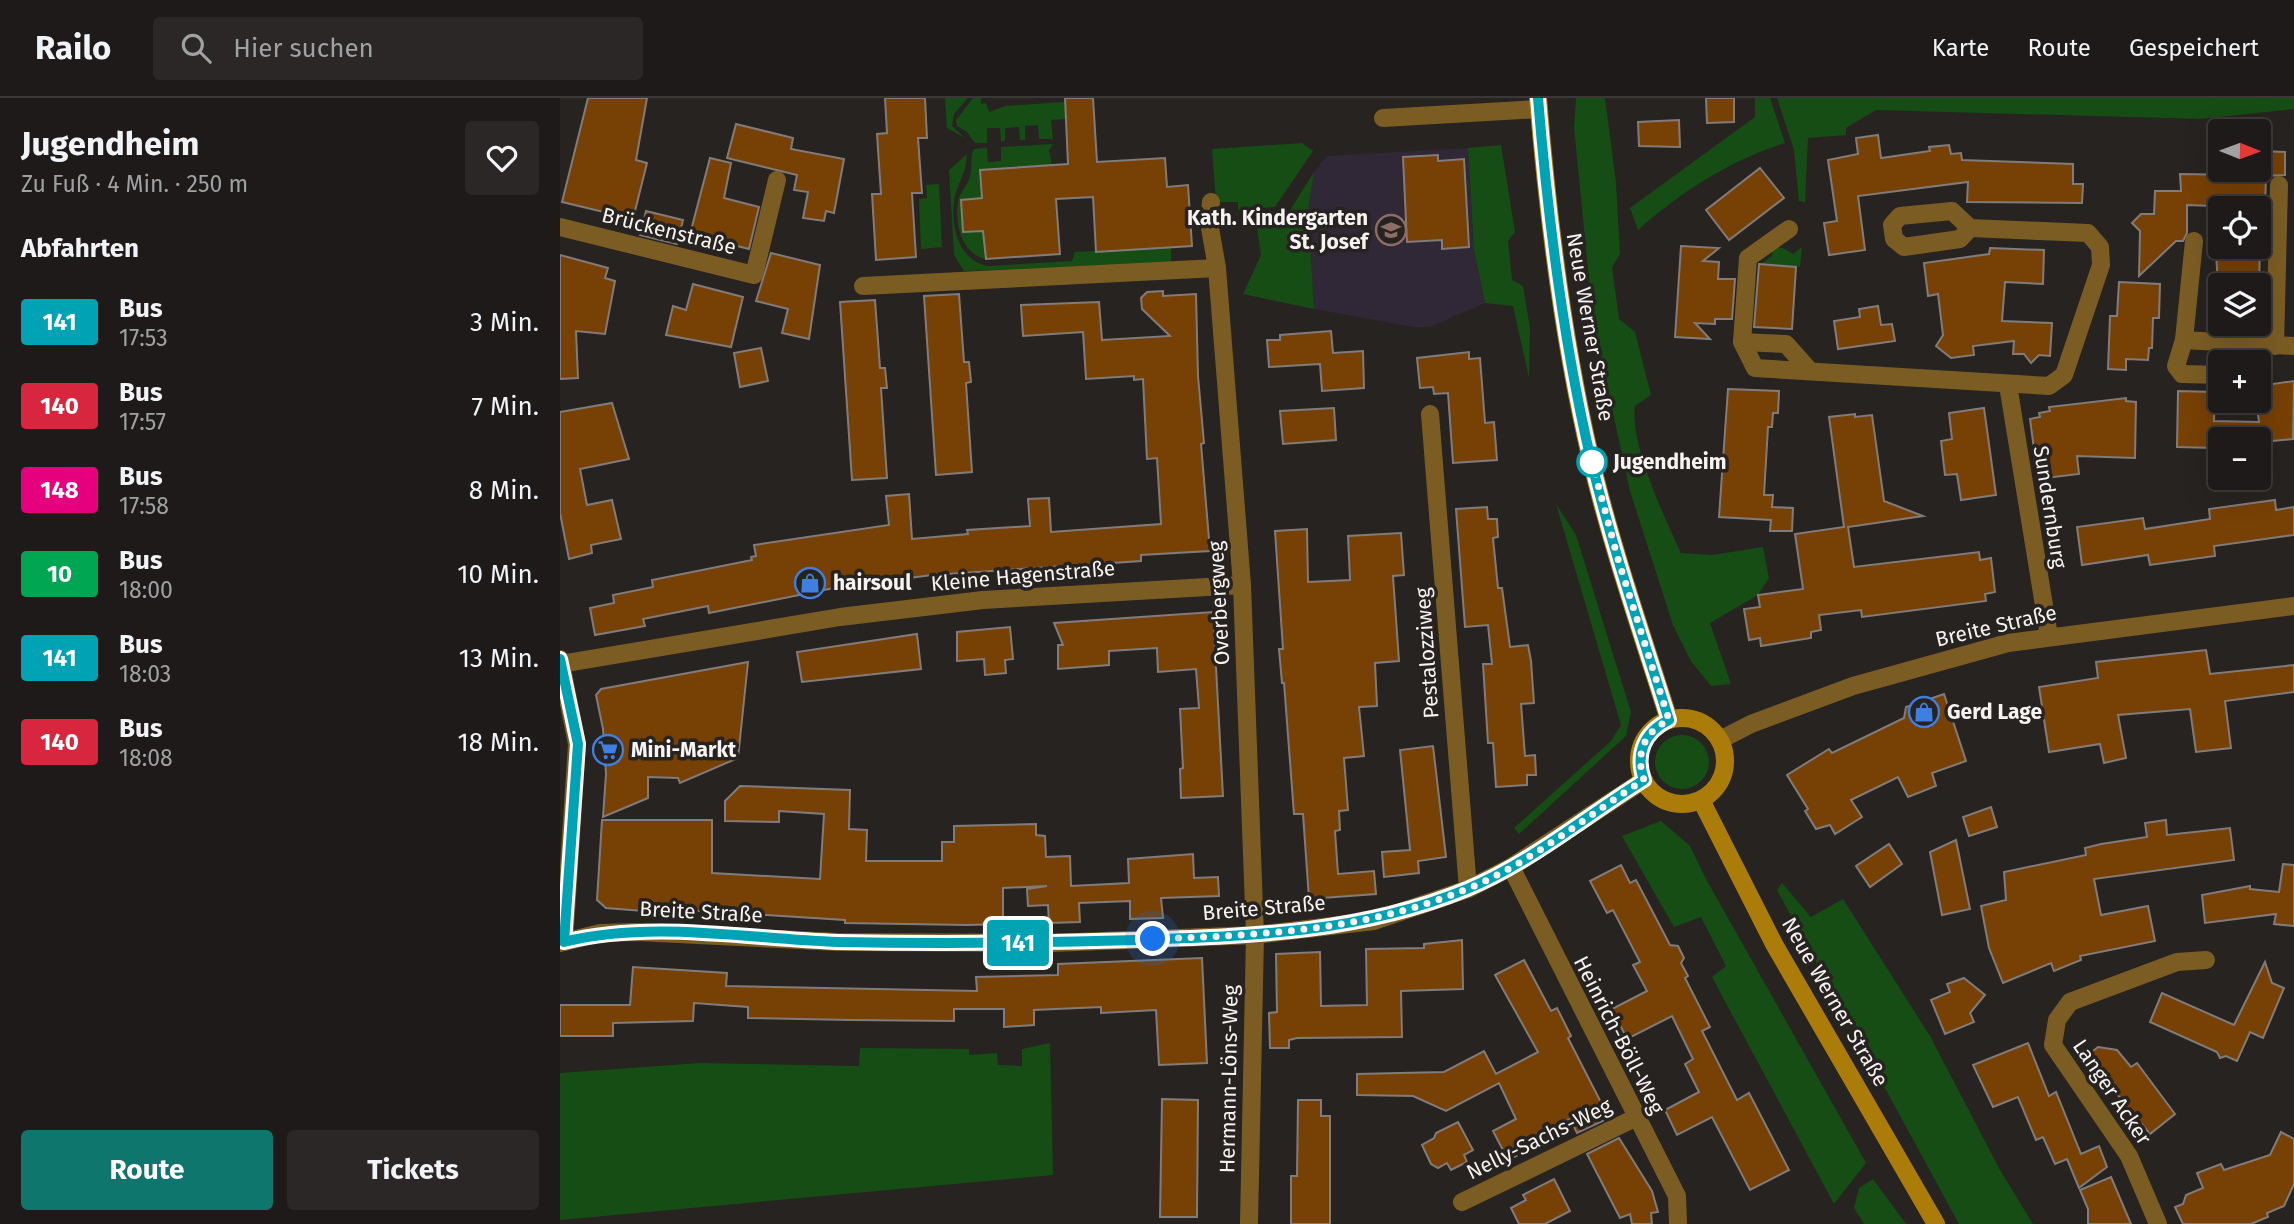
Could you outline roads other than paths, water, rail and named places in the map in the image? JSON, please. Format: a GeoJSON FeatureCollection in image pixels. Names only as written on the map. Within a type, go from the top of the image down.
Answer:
{"type":"FeatureCollection","features":[{"type":"Feature","properties":{"kind":"main road","name":"Neue Werner Straße"},"geometry":{"type":"LineString","coordinates":[[1538,103],[1551,240],[1574,385],[1618,559],[1669,720]]}},
{"type":"Feature","properties":{"kind":"main road"},"geometry":{"type":"LineString","coordinates":[[1684,718],[1699,721],[1711,728],[1720,740],[1726,763],[1724,774],[1719,785],[1701,800],[1679,804],[1668,802],[1658,797],[1644,780],[1640,769],[1643,744],[1658,725],[1684,718]]}},
{"type":"Feature","properties":{"kind":"main road","name":"Neue Werner Straße"},"geometry":{"type":"LineString","coordinates":[[1701,800],[1774,944],[1936,1224]]}},
{"type":"Feature","properties":{"kind":"street"},"geometry":{"type":"LineString","coordinates":[[1383,118],[1538,103]]}},
{"type":"Feature","properties":{"kind":"street","name":"Brückenstraße"},"geometry":{"type":"LineString","coordinates":[[560,227],[754,275],[777,180]]}},
{"type":"Feature","properties":{"kind":"street"},"geometry":{"type":"LineString","coordinates":[[2275,346],[2279,185]]}},
{"type":"Feature","properties":{"kind":"street","name":"Overbergweg"},"geometry":{"type":"LineString","coordinates":[[1211,202],[1209,222],[1217,268],[1242,585],[1255,935]]}},
{"type":"Feature","properties":{"kind":"street"},"geometry":{"type":"LineString","coordinates":[[1789,229],[1748,258],[1742,342],[1755,368],[2049,386],[2064,375],[2101,265],[2100,247],[2088,233],[1970,228]]}},
{"type":"Feature","properties":{"kind":"street"},"geometry":{"type":"LineString","coordinates":[[2194,241],[2184,340],[2176,366],[2182,374],[2208,375]]}},
{"type":"Feature","properties":{"kind":"street"},"geometry":{"type":"LineString","coordinates":[[863,286],[1217,268]]}},
{"type":"Feature","properties":{"kind":"street"},"geometry":{"type":"LineString","coordinates":[[2184,340],[2225,350]]}},
{"type":"Feature","properties":{"kind":"street"},"geometry":{"type":"LineString","coordinates":[[1742,342],[1786,344],[1810,371]]}},
{"type":"Feature","properties":{"kind":"street"},"geometry":{"type":"LineString","coordinates":[[2258,350],[2294,346]]}},
{"type":"Feature","properties":{"kind":"street","name":"Sundernburg"},"geometry":{"type":"LineString","coordinates":[[2008,385],[2049,636]]}},
{"type":"Feature","properties":{"kind":"street","name":"Pestalozziweg"},"geometry":{"type":"LineString","coordinates":[[1430,414],[1468,889]]}},
{"type":"Feature","properties":{"kind":"street","name":"Kleine Hagenstraße"},"geometry":{"type":"LineString","coordinates":[[561,662],[840,617],[983,600],[1242,585]]}},
{"type":"Feature","properties":{"kind":"street","name":"Breite Straße"},"geometry":{"type":"LineString","coordinates":[[1720,740],[1751,724],[1853,686],[2008,643],[2294,606]]}},
{"type":"Feature","properties":{"kind":"street"},"geometry":{"type":"LineString","coordinates":[[561,662],[578,744],[562,942]]}},
{"type":"Feature","properties":{"kind":"street","name":"Breite Straße"},"geometry":{"type":"LineString","coordinates":[[562,942],[600,933],[637,932],[838,942],[1038,943],[1255,935],[1374,921],[1468,889],[1511,867],[1644,780]]}},
{"type":"Feature","properties":{"kind":"street","name":"Heinrich-Böll-Weg"},"geometry":{"type":"LineString","coordinates":[[1511,867],[1635,1118],[1677,1196],[1678,1224]]}},
{"type":"Feature","properties":{"kind":"street","name":"Hermann-Löns-Weg"},"geometry":{"type":"LineString","coordinates":[[1249,1224],[1255,935]]}},
{"type":"Feature","properties":{"kind":"street","name":"Langer Acker"},"geometry":{"type":"LineString","coordinates":[[2158,1224],[2129,1156],[2053,1045],[2057,1020],[2070,1002],[2177,961],[2206,960]]}},
{"type":"Feature","properties":{"kind":"street","name":"Nelly-Sachs-Weg"},"geometry":{"type":"LineString","coordinates":[[1462,1202],[1635,1118]]}},
{"type":"Feature","properties":{"kind":"place","name":"Kath. Kindergarten St. Josef"},"geometry":{"type":"Point","coordinates":[1391,230]}},
{"type":"Feature","properties":{"kind":"place","name":"Jugendheim"},"geometry":{"type":"Point","coordinates":[1592,462]}},
{"type":"Feature","properties":{"kind":"place","name":"hairsoul"},"geometry":{"type":"Point","coordinates":[810,583]}},
{"type":"Feature","properties":{"kind":"place","name":"Gerd Lage"},"geometry":{"type":"Point","coordinates":[1924,712]}},
{"type":"Feature","properties":{"kind":"place","name":"Mini-Markt"},"geometry":{"type":"Point","coordinates":[608,750]}}]}
